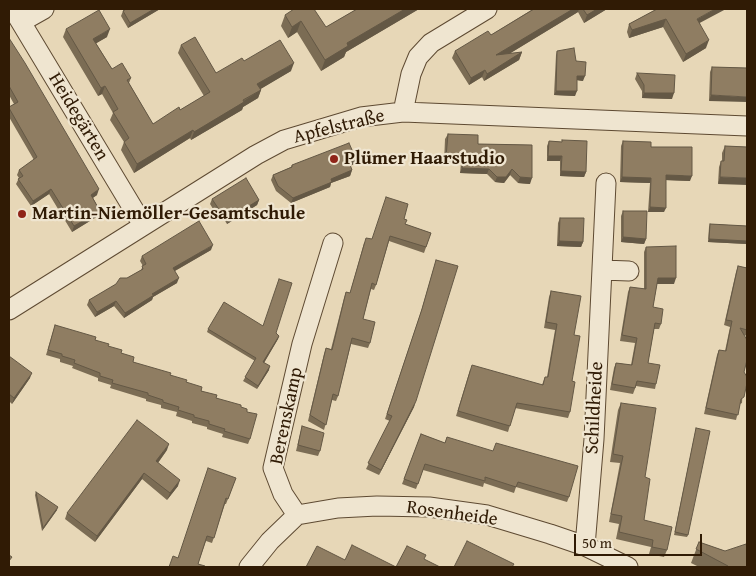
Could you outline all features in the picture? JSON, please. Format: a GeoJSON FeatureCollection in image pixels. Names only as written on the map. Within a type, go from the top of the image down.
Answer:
{"type":"FeatureCollection","features":[{"type":"Feature","properties":{"kind":"street"},"geometry":{"type":"LineString","coordinates":[[17,16],[44,9]]}},
{"type":"Feature","properties":{"kind":"street"},"geometry":{"type":"LineString","coordinates":[[403,112],[411,74],[418,57],[431,42],[486,9]]}},
{"type":"Feature","properties":{"kind":"street","name":"Heidegärten"},"geometry":{"type":"LineString","coordinates":[[17,16],[143,225]]}},
{"type":"Feature","properties":{"kind":"street","name":"Apfelstraße"},"geometry":{"type":"LineString","coordinates":[[9,310],[256,155],[284,140],[362,117],[403,112],[747,126]]}},
{"type":"Feature","properties":{"kind":"street","name":"Schildheide"},"geometry":{"type":"LineString","coordinates":[[584,546],[594,439],[606,183]]}},
{"type":"Feature","properties":{"kind":"street","name":"Berenskamp"},"geometry":{"type":"LineString","coordinates":[[297,515],[283,494],[273,468],[302,344],[333,243]]}},
{"type":"Feature","properties":{"kind":"street"},"geometry":{"type":"LineString","coordinates":[[602,270],[629,271]]}},
{"type":"Feature","properties":{"kind":"street","name":"Rosenheide"},"geometry":{"type":"LineString","coordinates":[[297,515],[357,506],[429,507],[487,515],[584,546],[628,567]]}},
{"type":"Feature","properties":{"kind":"street"},"geometry":{"type":"LineString","coordinates":[[249,567],[270,541],[297,515]]}},
{"type":"Feature","properties":{"kind":"building"},"geometry":{"type":"Polygon","coordinates":[[[126,9],[154,9],[130,23],[123,11],[126,9]]]}},
{"type":"Feature","properties":{"kind":"building"},"geometry":{"type":"Polygon","coordinates":[[[294,9],[314,9],[326,27],[357,9],[405,9],[347,43],[348,46],[325,60],[301,21],[292,27],[285,15],[294,9]]]}},
{"type":"Feature","properties":{"kind":"building"},"geometry":{"type":"Polygon","coordinates":[[[534,9],[573,9],[496,55],[522,52],[487,74],[485,70],[471,78],[455,51],[488,31],[491,35],[534,9]]]}},
{"type":"Feature","properties":{"kind":"building"},"geometry":{"type":"Polygon","coordinates":[[[583,9],[597,9],[587,15],[583,9]]]}},
{"type":"Feature","properties":{"kind":"building"},"geometry":{"type":"Polygon","coordinates":[[[657,9],[715,9],[697,19],[709,40],[686,54],[666,19],[632,30],[629,24],[657,9]]]}},
{"type":"Feature","properties":{"kind":"building"},"geometry":{"type":"Polygon","coordinates":[[[99,10],[110,29],[93,39],[112,69],[122,63],[131,78],[127,80],[153,124],[179,107],[180,110],[210,92],[181,45],[195,37],[216,73],[242,58],[244,61],[280,40],[294,63],[257,84],[261,90],[243,100],[244,102],[137,164],[124,142],[129,138],[113,112],[118,109],[105,86],[101,88],[66,29],[99,10]]]}},
{"type":"Feature","properties":{"kind":"building"},"geometry":{"type":"Polygon","coordinates":[[[9,38],[99,189],[91,195],[100,211],[74,226],[51,189],[33,201],[18,179],[23,176],[19,170],[37,157],[9,108],[18,102],[9,86],[9,38]]]}},
{"type":"Feature","properties":{"kind":"building"},"geometry":{"type":"Polygon","coordinates":[[[574,48],[576,61],[586,62],[585,76],[577,76],[577,91],[556,91],[557,51],[574,48]]]}},
{"type":"Feature","properties":{"kind":"building"},"geometry":{"type":"Polygon","coordinates":[[[712,67],[747,68],[747,97],[711,95],[712,67]]]}},
{"type":"Feature","properties":{"kind":"building"},"geometry":{"type":"Polygon","coordinates":[[[637,73],[675,75],[674,93],[644,93],[644,85],[637,73]]]}},
{"type":"Feature","properties":{"kind":"building"},"geometry":{"type":"Polygon","coordinates":[[[448,134],[478,135],[478,144],[532,145],[532,178],[520,177],[512,169],[506,177],[497,177],[489,169],[462,168],[463,158],[446,157],[448,134]]]}},
{"type":"Feature","properties":{"kind":"building"},"geometry":{"type":"Polygon","coordinates":[[[562,140],[587,141],[586,172],[561,171],[562,156],[548,156],[549,141],[562,142],[562,140]]]}},
{"type":"Feature","properties":{"kind":"building"},"geometry":{"type":"Polygon","coordinates":[[[623,141],[651,142],[651,147],[692,147],[692,176],[666,175],[666,208],[650,207],[651,178],[622,177],[623,141]]]}},
{"type":"Feature","properties":{"kind":"building"},"geometry":{"type":"Polygon","coordinates":[[[349,143],[356,159],[349,162],[352,170],[331,179],[332,182],[293,198],[278,186],[273,175],[292,167],[292,165],[349,143]]]}},
{"type":"Feature","properties":{"kind":"building"},"geometry":{"type":"Polygon","coordinates":[[[725,146],[747,147],[747,178],[720,177],[721,161],[724,161],[725,146]]]}},
{"type":"Feature","properties":{"kind":"building"},"geometry":{"type":"Polygon","coordinates":[[[246,178],[259,200],[229,218],[223,209],[220,211],[212,199],[246,178]]]}},
{"type":"Feature","properties":{"kind":"building"},"geometry":{"type":"Polygon","coordinates":[[[386,197],[408,204],[404,219],[407,220],[405,224],[431,233],[426,247],[390,236],[376,285],[372,283],[363,319],[375,322],[370,343],[352,338],[338,396],[333,394],[326,425],[310,415],[326,348],[332,350],[346,292],[350,293],[366,238],[372,239],[386,197]]]}},
{"type":"Feature","properties":{"kind":"building"},"geometry":{"type":"Polygon","coordinates":[[[623,211],[647,211],[646,239],[623,237],[623,211]]]}},
{"type":"Feature","properties":{"kind":"building"},"geometry":{"type":"Polygon","coordinates":[[[560,218],[584,218],[583,242],[559,241],[560,218]]]}},
{"type":"Feature","properties":{"kind":"building"},"geometry":{"type":"Polygon","coordinates":[[[199,221],[213,245],[173,268],[179,278],[125,313],[116,301],[97,312],[89,300],[116,284],[120,278],[127,278],[143,269],[142,266],[146,264],[142,256],[199,221]]]}},
{"type":"Feature","properties":{"kind":"building"},"geometry":{"type":"Polygon","coordinates":[[[710,224],[747,226],[747,241],[709,239],[710,224]]]}},
{"type":"Feature","properties":{"kind":"building"},"geometry":{"type":"Polygon","coordinates":[[[676,246],[676,278],[658,278],[653,307],[663,309],[661,324],[655,323],[648,363],[660,365],[656,384],[637,381],[635,388],[612,384],[616,363],[632,365],[637,338],[622,335],[630,287],[646,289],[646,247],[676,246]]]}},
{"type":"Feature","properties":{"kind":"building"},"geometry":{"type":"Polygon","coordinates":[[[436,260],[458,266],[416,401],[381,470],[368,463],[392,416],[387,414],[422,309],[436,260]]]}},
{"type":"Feature","properties":{"kind":"building"},"geometry":{"type":"Polygon","coordinates":[[[738,266],[747,268],[747,330],[740,328],[747,340],[747,360],[744,372],[747,377],[747,383],[738,415],[706,408],[719,350],[726,351],[732,321],[726,320],[738,266]]]}},
{"type":"Feature","properties":{"kind":"building"},"geometry":{"type":"Polygon","coordinates":[[[279,279],[292,283],[276,333],[279,336],[263,362],[270,366],[258,386],[245,377],[256,358],[208,329],[224,302],[263,326],[279,279]]]}},
{"type":"Feature","properties":{"kind":"building"},"geometry":{"type":"Polygon","coordinates":[[[551,291],[581,296],[574,335],[580,336],[572,381],[575,382],[570,412],[517,403],[510,426],[458,411],[472,365],[543,385],[545,377],[548,377],[557,324],[546,322],[551,291]]]}},
{"type":"Feature","properties":{"kind":"building"},"geometry":{"type":"Polygon","coordinates":[[[55,325],[96,337],[95,340],[109,344],[108,346],[122,350],[121,353],[134,357],[133,362],[171,373],[170,375],[202,387],[201,391],[217,395],[216,398],[241,405],[241,407],[247,409],[247,412],[257,414],[250,439],[224,431],[225,429],[178,410],[179,407],[163,402],[163,400],[148,395],[148,393],[112,383],[113,380],[100,376],[100,373],[74,363],[75,360],[48,350],[55,325]]]}},
{"type":"Feature","properties":{"kind":"building"},"geometry":{"type":"Polygon","coordinates":[[[9,356],[32,373],[14,398],[9,394],[9,356]]]}},
{"type":"Feature","properties":{"kind":"building"},"geometry":{"type":"Polygon","coordinates":[[[621,403],[656,408],[645,477],[650,479],[644,520],[672,527],[667,550],[652,547],[653,540],[619,532],[622,516],[611,514],[623,456],[613,454],[621,403]]]}},
{"type":"Feature","properties":{"kind":"building"},"geometry":{"type":"Polygon","coordinates":[[[137,420],[169,444],[156,461],[180,480],[170,493],[144,473],[97,536],[67,513],[137,420]]]}},
{"type":"Feature","properties":{"kind":"building"},"geometry":{"type":"Polygon","coordinates":[[[302,426],[324,433],[320,451],[298,445],[302,426]]]}},
{"type":"Feature","properties":{"kind":"building"},"geometry":{"type":"Polygon","coordinates":[[[696,428],[710,431],[688,535],[675,532],[696,428]]]}},
{"type":"Feature","properties":{"kind":"building"},"geometry":{"type":"Polygon","coordinates":[[[421,434],[445,443],[447,437],[493,451],[496,443],[578,466],[569,497],[518,482],[516,487],[485,477],[485,481],[425,464],[418,484],[404,479],[421,434]]]}},
{"type":"Feature","properties":{"kind":"building"},"geometry":{"type":"Polygon","coordinates":[[[208,468],[236,478],[228,499],[226,498],[214,538],[207,536],[198,564],[205,567],[169,567],[173,556],[178,558],[208,468]]]}},
{"type":"Feature","properties":{"kind":"building"},"geometry":{"type":"Polygon","coordinates":[[[36,492],[58,507],[43,528],[36,492]]]}},
{"type":"Feature","properties":{"kind":"building"},"geometry":{"type":"Polygon","coordinates":[[[467,541],[514,564],[512,567],[454,567],[467,541]]]}},
{"type":"Feature","properties":{"kind":"building"},"geometry":{"type":"Polygon","coordinates":[[[699,542],[725,551],[746,544],[747,567],[728,567],[696,549],[699,542]]]}},
{"type":"Feature","properties":{"kind":"building"},"geometry":{"type":"Polygon","coordinates":[[[352,545],[396,567],[306,567],[317,546],[345,560],[352,545]]]}},
{"type":"Feature","properties":{"kind":"building"},"geometry":{"type":"Polygon","coordinates":[[[407,546],[426,555],[424,559],[440,567],[396,567],[407,546]]]}},
{"type":"Feature","properties":{"kind":"place","name":"Plümer Haarstudio"},"geometry":{"type":"Point","coordinates":[334,159]}},
{"type":"Feature","properties":{"kind":"place","name":"Martin-Niemöller-Gesamtschule"},"geometry":{"type":"Point","coordinates":[22,214]}}]}
